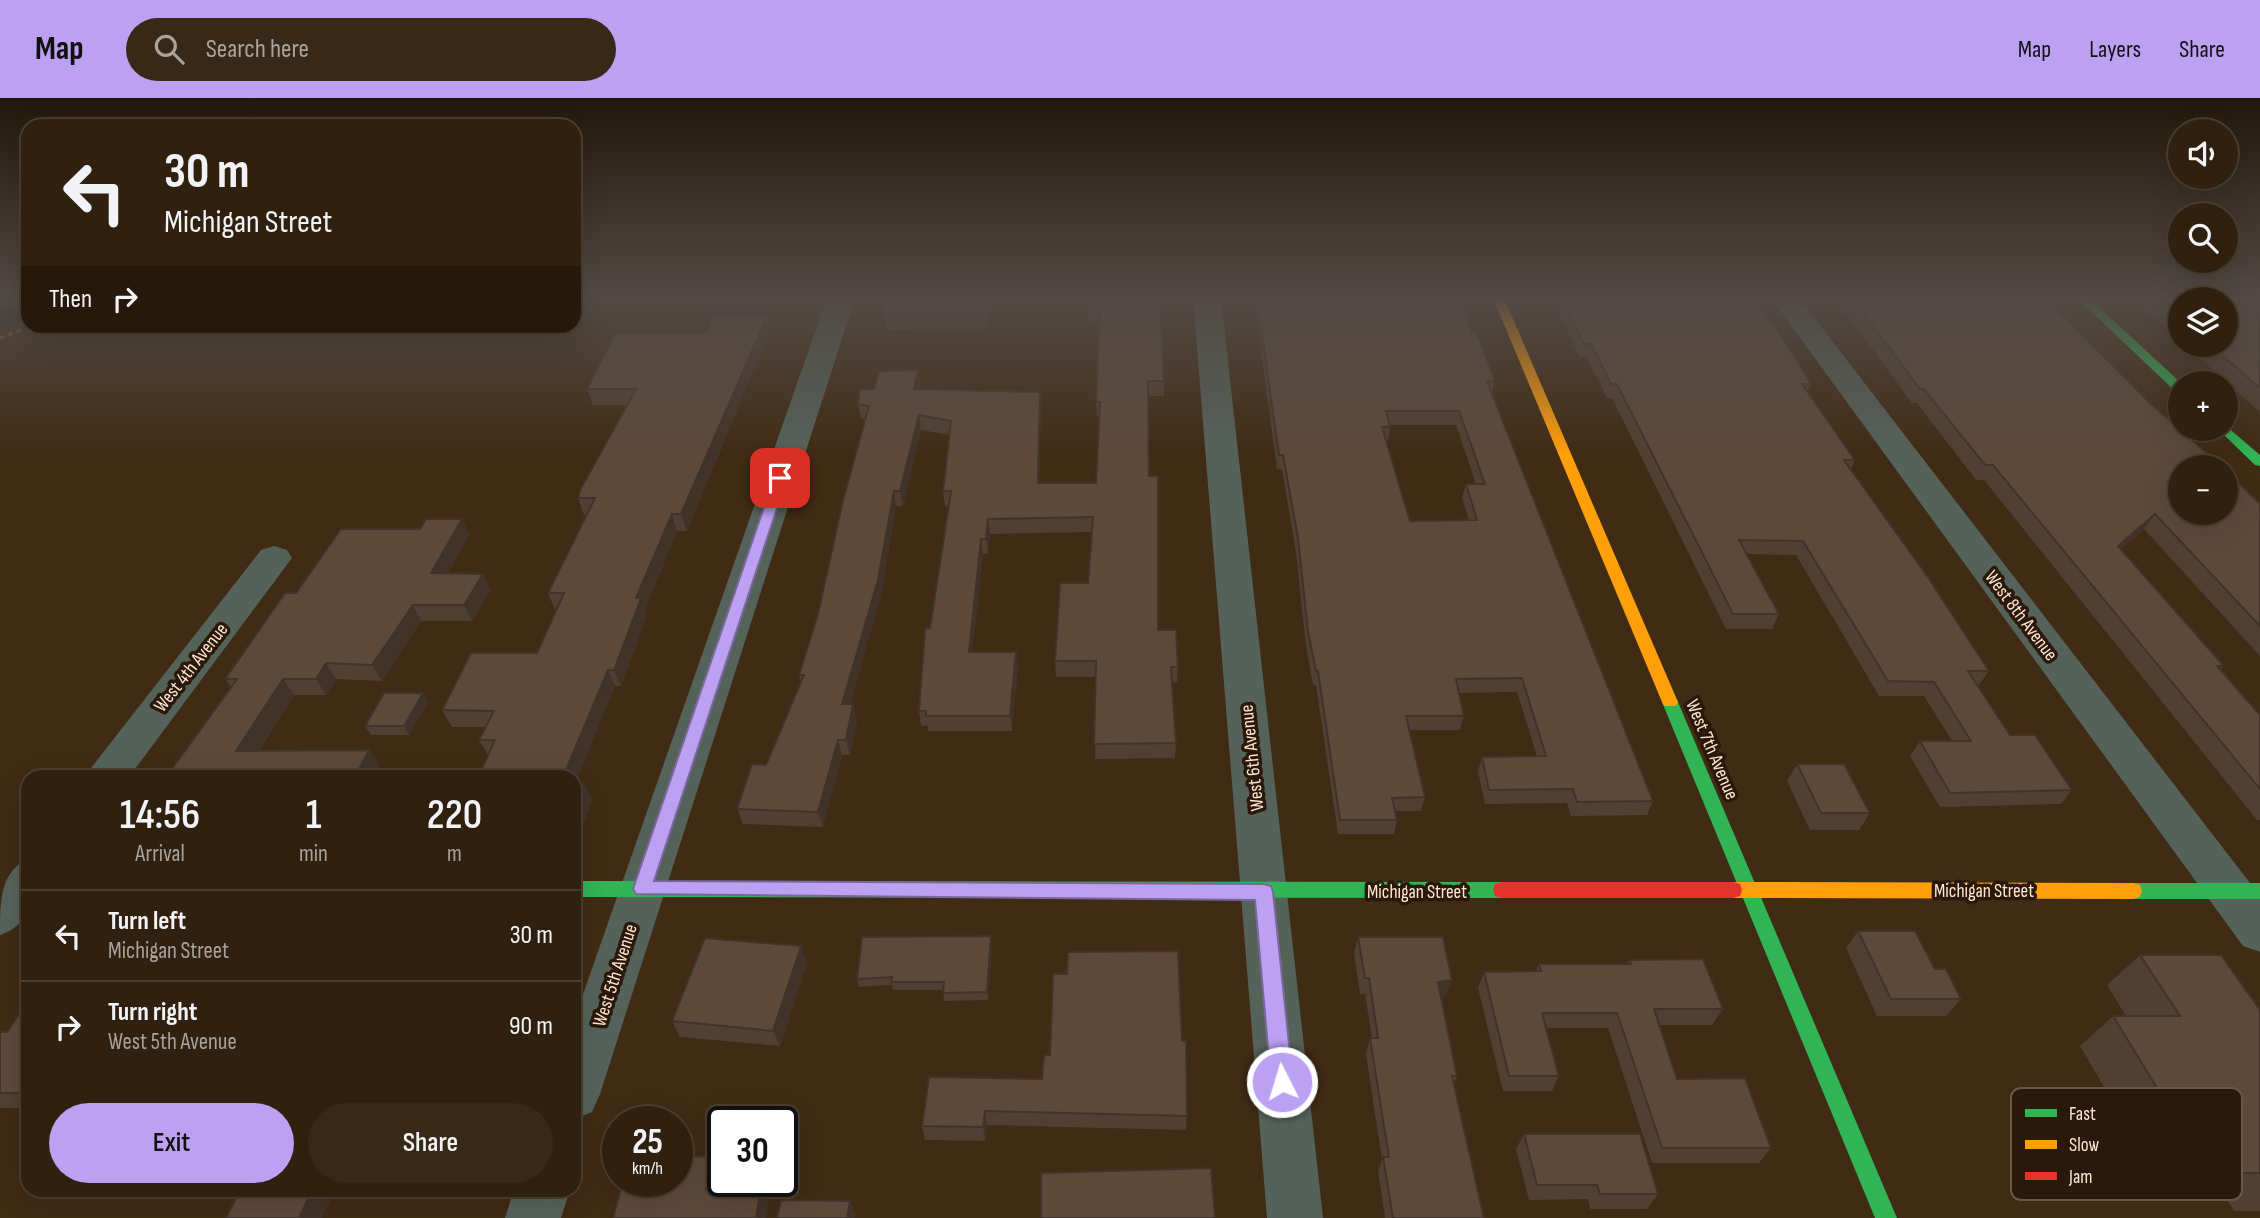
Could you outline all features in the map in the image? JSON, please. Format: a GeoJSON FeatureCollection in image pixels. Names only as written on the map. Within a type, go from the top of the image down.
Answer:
{"type":"FeatureCollection","features":[{"type":"Feature","properties":{"kind":"street","name":"West 5th Avenue"},"geometry":{"type":"LineString","coordinates":[[581,1073],[824,350]]}},
{"type":"Feature","properties":{"kind":"street","name":"West 6th Avenue"},"geometry":{"type":"LineString","coordinates":[[1212,350],[1295,1218]]}},
{"type":"Feature","properties":{"kind":"street","name":"West 7th Avenue"},"geometry":{"type":"LineString","coordinates":[[1520,350],[1750,889],[1886,1218]]}},
{"type":"Feature","properties":{"kind":"street","name":"West 8th Avenue"},"geometry":{"type":"LineString","coordinates":[[1824,350],[2245,891],[2260,932]]}},
{"type":"Feature","properties":{"kind":"street"},"geometry":{"type":"LineString","coordinates":[[2138,350],[2168,378]]}},
{"type":"Feature","properties":{"kind":"street"},"geometry":{"type":"LineString","coordinates":[[2237,441],[2260,462]]}},
{"type":"Feature","properties":{"kind":"street","name":"West 4th Avenue"},"geometry":{"type":"LineString","coordinates":[[110,770],[274,558]]}},
{"type":"Feature","properties":{"kind":"street","name":"Michigan Street"},"geometry":{"type":"LineString","coordinates":[[581,889],[1264,892],[1750,889],[2245,891]]}},
{"type":"Feature","properties":{"kind":"street"},"geometry":{"type":"LineString","coordinates":[[533,1218],[540,1197]]}},
{"type":"Feature","properties":{"kind":"building"},"geometry":{"type":"Polygon","coordinates":[[[607,350],[752,350],[681,514],[672,514],[636,598],[641,598],[614,670],[608,670],[566,770],[481,770],[495,740],[479,740],[494,711],[442,710],[471,653],[537,653],[564,593],[548,593],[595,498],[578,498],[580,490],[636,389],[587,389],[607,350]]]}},
{"type":"Feature","properties":{"kind":"building"},"geometry":{"type":"Polygon","coordinates":[[[1098,350],[1163,350],[1164,381],[1148,381],[1149,476],[1158,476],[1158,630],[1176,630],[1178,667],[1171,667],[1176,743],[1094,744],[1096,661],[1055,661],[1060,583],[1088,583],[1093,517],[988,519],[986,539],[981,539],[969,652],[1016,652],[1010,716],[926,716],[926,711],[919,711],[925,628],[930,628],[951,491],[943,491],[951,421],[919,415],[900,491],[894,491],[878,580],[842,704],[853,704],[846,740],[838,740],[818,812],[737,809],[752,764],[766,765],[804,675],[799,675],[818,614],[843,500],[869,406],[858,404],[860,389],[874,389],[879,371],[918,370],[914,389],[1040,392],[1038,483],[1096,483],[1100,402],[1096,402],[1098,350]]]}},
{"type":"Feature","properties":{"kind":"building"},"geometry":{"type":"Polygon","coordinates":[[[1264,350],[1484,350],[1495,381],[1487,381],[1653,801],[1577,802],[1573,789],[1489,790],[1482,757],[1546,756],[1522,678],[1456,679],[1464,716],[1406,716],[1425,797],[1392,798],[1397,820],[1340,820],[1318,671],[1308,632],[1298,538],[1283,455],[1279,455],[1264,350]],[[1386,411],[1390,427],[1382,427],[1410,521],[1477,520],[1466,484],[1485,484],[1459,411],[1386,411]]]}},
{"type":"Feature","properties":{"kind":"building"},"geometry":{"type":"Polygon","coordinates":[[[1594,350],[1791,350],[1811,384],[1802,384],[1855,460],[1844,460],[1928,577],[1989,671],[1968,671],[2010,735],[2035,735],[2072,790],[1950,793],[1920,741],[1971,741],[1934,682],[1888,681],[1803,541],[1739,540],[1779,614],[1733,614],[1617,384],[1611,384],[1594,350]]]}},
{"type":"Feature","properties":{"kind":"building"},"geometry":{"type":"Polygon","coordinates":[[[1891,350],[2097,350],[2168,419],[2168,441],[2193,441],[2209,455],[2168,455],[2168,525],[2238,525],[2238,483],[2260,504],[2260,626],[2155,514],[2118,546],[2224,666],[2217,666],[2260,715],[2260,789],[1993,465],[1985,465],[1924,389],[1920,389],[1891,350]]]}},
{"type":"Feature","properties":{"kind":"building"},"geometry":{"type":"Polygon","coordinates":[[[2238,350],[2260,350],[2260,388],[2224,357],[2238,357],[2238,350]]]}},
{"type":"Feature","properties":{"kind":"building"},"geometry":{"type":"Polygon","coordinates":[[[426,519],[462,519],[431,573],[483,574],[464,605],[413,605],[372,665],[326,663],[316,679],[283,679],[236,751],[369,750],[359,770],[171,770],[237,679],[225,679],[285,593],[296,593],[341,529],[420,529],[426,519]]]}},
{"type":"Feature","properties":{"kind":"building"},"geometry":{"type":"Polygon","coordinates":[[[384,693],[423,693],[404,726],[365,726],[384,693]]]}},
{"type":"Feature","properties":{"kind":"building"},"geometry":{"type":"Polygon","coordinates":[[[1797,764],[1844,764],[1870,813],[1821,813],[1797,764]]]}},
{"type":"Feature","properties":{"kind":"building"},"geometry":{"type":"Polygon","coordinates":[[[1858,931],[1915,931],[1935,969],[1946,969],[1961,999],[1891,999],[1858,931]]]}},
{"type":"Feature","properties":{"kind":"building"},"geometry":{"type":"Polygon","coordinates":[[[991,936],[987,992],[943,993],[944,982],[891,982],[892,977],[857,979],[862,937],[991,936]]]}},
{"type":"Feature","properties":{"kind":"building"},"geometry":{"type":"Polygon","coordinates":[[[1358,937],[1443,937],[1452,980],[1438,982],[1457,1076],[1452,1076],[1484,1218],[1393,1218],[1383,1157],[1389,1157],[1370,1038],[1378,1038],[1369,978],[1365,978],[1358,937]]]}},
{"type":"Feature","properties":{"kind":"building"},"geometry":{"type":"Polygon","coordinates":[[[705,938],[801,946],[773,1031],[672,1021],[705,938]]]}},
{"type":"Feature","properties":{"kind":"building"},"geometry":{"type":"Polygon","coordinates":[[[1178,951],[1182,1041],[1186,1041],[1187,1116],[985,1111],[983,1127],[922,1126],[929,1077],[1042,1079],[1044,1055],[1050,1055],[1053,974],[1067,974],[1068,952],[1178,951]]]}},
{"type":"Feature","properties":{"kind":"building"},"geometry":{"type":"Polygon","coordinates":[[[2140,955],[2221,955],[2260,1010],[2260,1173],[2242,1173],[2242,1088],[2157,1088],[2113,1016],[2180,1016],[2140,955]]]}},
{"type":"Feature","properties":{"kind":"building"},"geometry":{"type":"Polygon","coordinates":[[[1703,959],[1723,1009],[1654,1009],[1677,1079],[1745,1078],[1771,1148],[1662,1148],[1617,1013],[1542,1013],[1559,1076],[1509,1076],[1484,972],[1541,971],[1539,964],[1631,964],[1629,960],[1703,959]]]}},
{"type":"Feature","properties":{"kind":"building"},"geometry":{"type":"Polygon","coordinates":[[[21,1011],[21,1093],[0,1093],[0,1032],[7,1032],[21,1011]]]}},
{"type":"Feature","properties":{"kind":"building"},"geometry":{"type":"Polygon","coordinates":[[[1524,1134],[1640,1134],[1658,1194],[1600,1194],[1597,1185],[1537,1185],[1524,1134]]]}},
{"type":"Feature","properties":{"kind":"building"},"geometry":{"type":"Polygon","coordinates":[[[707,1156],[707,1197],[759,1197],[756,1218],[613,1218],[619,1197],[693,1197],[693,1157],[707,1156]]]}},
{"type":"Feature","properties":{"kind":"building"},"geometry":{"type":"Polygon","coordinates":[[[1211,1168],[1215,1218],[1041,1218],[1041,1173],[1211,1168]]]}},
{"type":"Feature","properties":{"kind":"building"},"geometry":{"type":"Polygon","coordinates":[[[236,1197],[309,1197],[299,1218],[226,1218],[236,1197]]]}},
{"type":"Feature","properties":{"kind":"building"},"geometry":{"type":"Polygon","coordinates":[[[781,1200],[850,1201],[847,1218],[777,1218],[781,1200]]]}},
{"type":"Feature","properties":{"kind":"traffic: fast"},"geometry":{"type":"LineString","coordinates":[[2138,350],[2168,378]]}},
{"type":"Feature","properties":{"kind":"traffic: fast"},"geometry":{"type":"LineString","coordinates":[[2237,441],[2260,462]]}},
{"type":"Feature","properties":{"kind":"traffic: fast"},"geometry":{"type":"LineString","coordinates":[[1670,702],[1886,1218]]}},
{"type":"Feature","properties":{"kind":"traffic: fast"},"geometry":{"type":"LineString","coordinates":[[581,889],[1502,890]]}},
{"type":"Feature","properties":{"kind":"traffic: fast"},"geometry":{"type":"LineString","coordinates":[[2133,891],[2260,891]]}},
{"type":"Feature","properties":{"kind":"traffic: slow"},"geometry":{"type":"LineString","coordinates":[[1520,350],[1670,702]]}},
{"type":"Feature","properties":{"kind":"traffic: slow"},"geometry":{"type":"LineString","coordinates":[[1733,890],[2133,891]]}},
{"type":"Feature","properties":{"kind":"traffic: jam"},"geometry":{"type":"LineString","coordinates":[[1502,890],[1733,890]]}},
{"type":"Feature","properties":{"kind":"route"},"geometry":{"type":"LineString","coordinates":[[780,478],[642,889],[1264,892],[1282,1082]]}}]}
